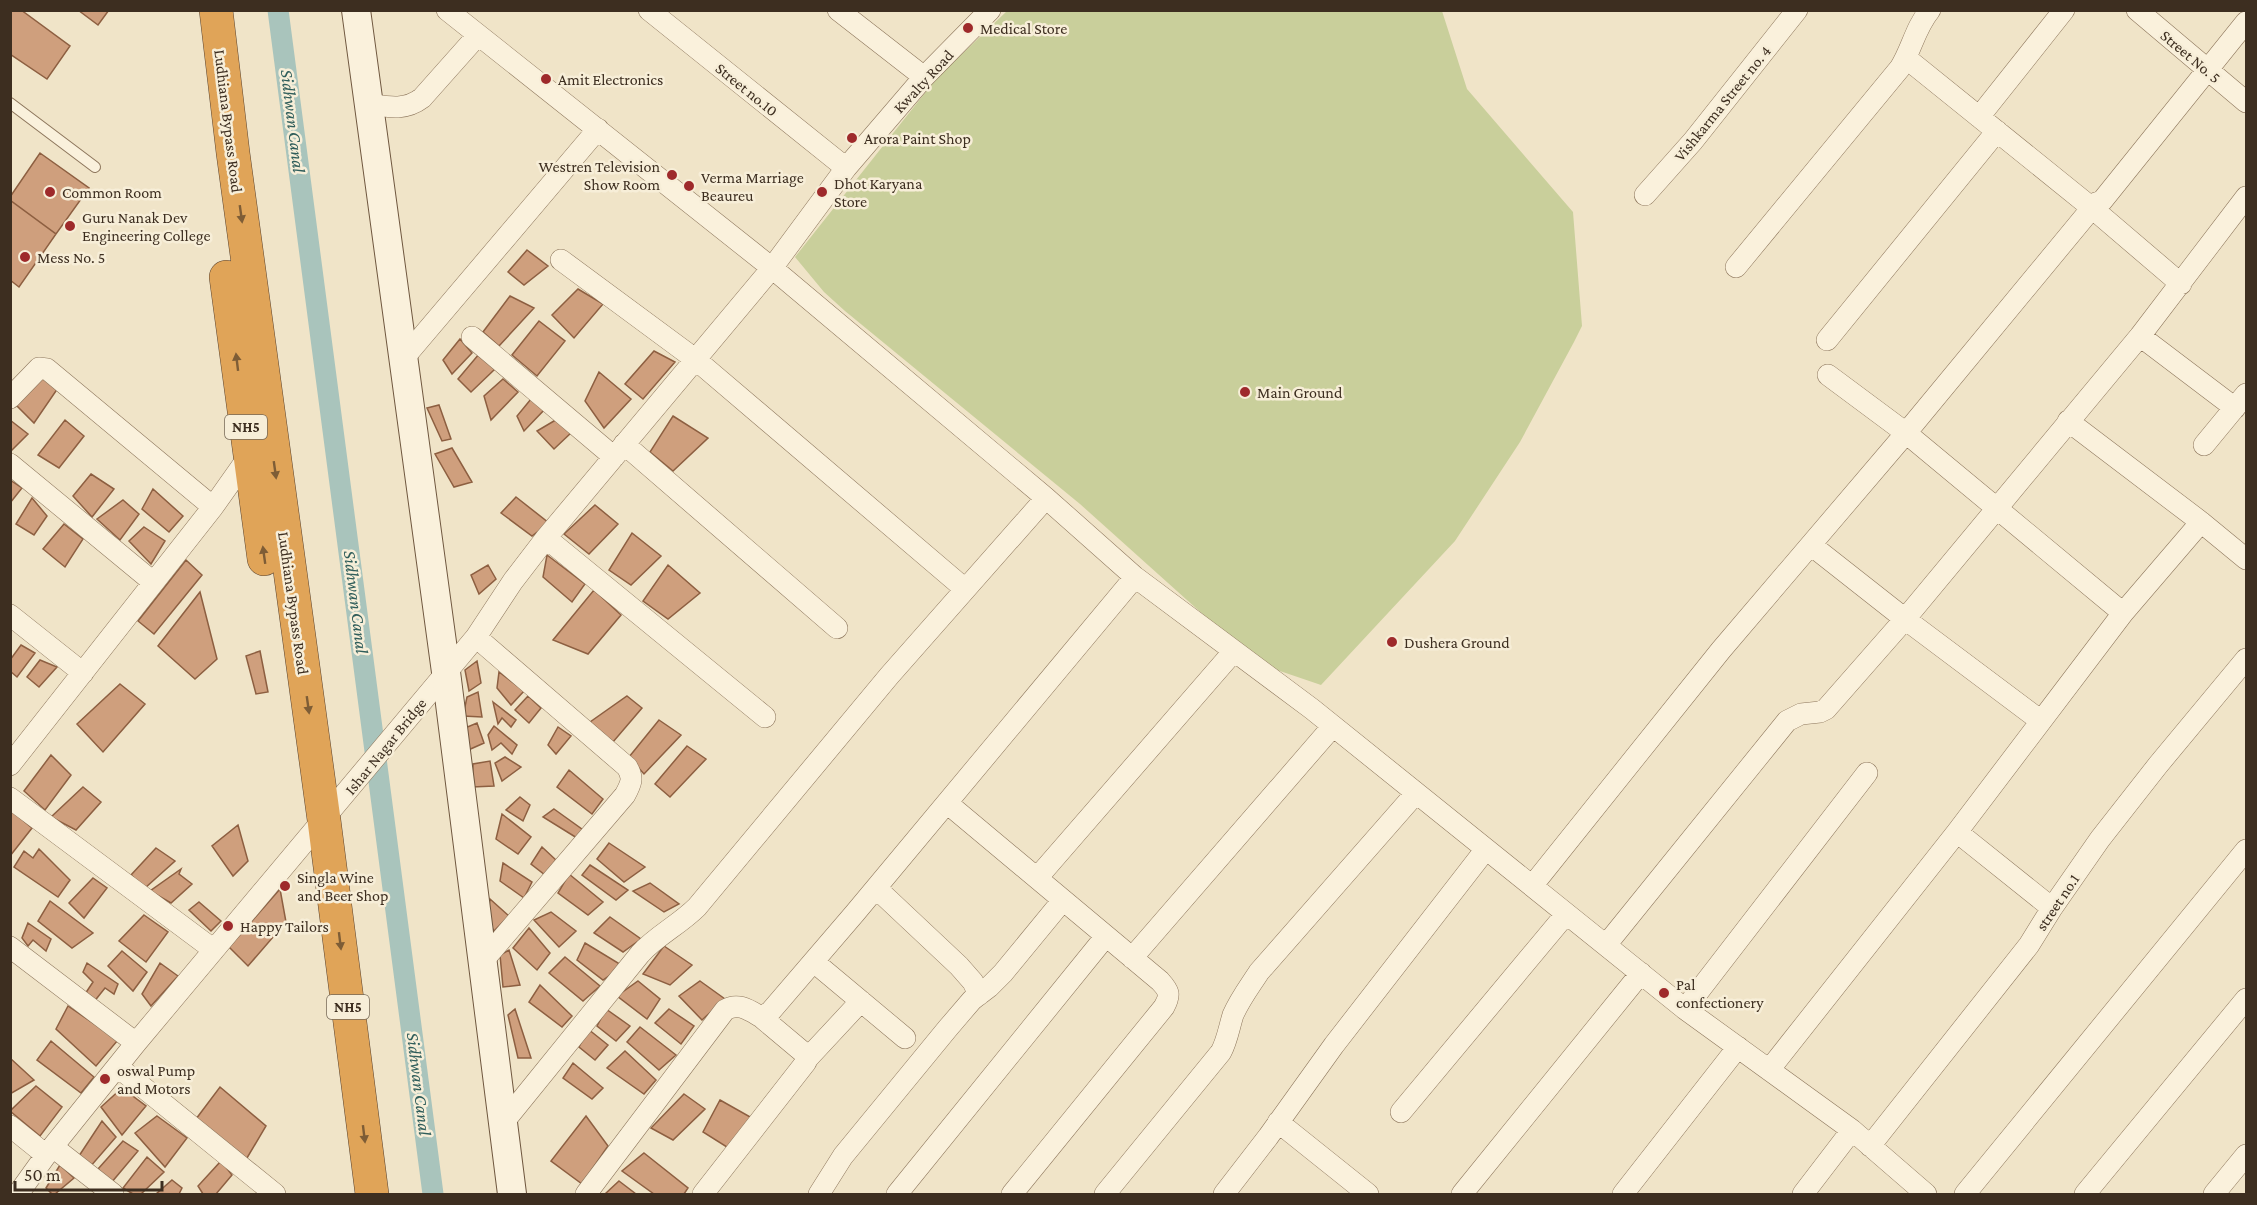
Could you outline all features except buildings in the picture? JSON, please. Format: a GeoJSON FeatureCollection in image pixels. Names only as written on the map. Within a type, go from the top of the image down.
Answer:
{"type":"FeatureCollection","features":[{"type":"Feature","properties":{"kind":"highway","name":"Ludhiana Bypass Road"},"geometry":{"type":"LineString","coordinates":[[193,10],[249,456],[323,822],[349,1194]]}},
{"type":"Feature","properties":{"kind":"highway","name":"Ludhiana Bypass Road"},"geometry":{"type":"LineString","coordinates":[[216,10],[269,429],[372,1194]]}},
{"type":"Feature","properties":{"kind":"street"},"geometry":{"type":"LineString","coordinates":[[356,10],[403,359],[439,681],[482,962],[512,1194]]}},
{"type":"Feature","properties":{"kind":"street"},"geometry":{"type":"LineString","coordinates":[[447,10],[772,268],[1046,498],[1135,577],[1333,726],[1685,1009],[1852,1130],[1926,1194]]}},
{"type":"Feature","properties":{"kind":"street"},"geometry":{"type":"LineString","coordinates":[[838,10],[924,77]]}},
{"type":"Feature","properties":{"kind":"street","name":"Vishkarma Street no. 4"},"geometry":{"type":"LineString","coordinates":[[1645,195],[1693,141],[1797,10]]}},
{"type":"Feature","properties":{"kind":"street"},"geometry":{"type":"LineString","coordinates":[[1736,267],[1906,58],[1915,31],[1929,10]]}},
{"type":"Feature","properties":{"kind":"street"},"geometry":{"type":"LineString","coordinates":[[1979,117],[2064,10]]}},
{"type":"Feature","properties":{"kind":"street","name":"Street No. 5"},"geometry":{"type":"LineString","coordinates":[[2137,10],[2247,102]]}},
{"type":"Feature","properties":{"kind":"street","name":"Street no.10"},"geometry":{"type":"LineString","coordinates":[[652,11],[846,168]]}},
{"type":"Feature","properties":{"kind":"street","name":"Kwalty Road"},"geometry":{"type":"LineString","coordinates":[[619,451],[772,268],[846,168],[924,77],[986,12]]}},
{"type":"Feature","properties":{"kind":"street"},"geometry":{"type":"LineString","coordinates":[[1532,886],[1720,650],[1906,433],[2092,208],[2102,201],[2247,21]]}},
{"type":"Feature","properties":{"kind":"street"},"geometry":{"type":"LineString","coordinates":[[369,104],[405,107],[414,104],[478,35]]}},
{"type":"Feature","properties":{"kind":"street"},"geometry":{"type":"LineString","coordinates":[[1906,58],[2092,208],[2181,284]]}},
{"type":"Feature","properties":{"kind":"street"},"geometry":{"type":"LineString","coordinates":[[403,359],[598,129]]}},
{"type":"Feature","properties":{"kind":"street"},"geometry":{"type":"LineString","coordinates":[[1827,340],[1997,131]]}},
{"type":"Feature","properties":{"kind":"street"},"geometry":{"type":"LineString","coordinates":[[1606,945],[1787,721],[1802,714],[1826,709],[1905,619],[2140,336],[2247,197]]}},
{"type":"Feature","properties":{"kind":"street"},"geometry":{"type":"LineString","coordinates":[[561,260],[695,359],[965,589]]}},
{"type":"Feature","properties":{"kind":"street"},"geometry":{"type":"LineString","coordinates":[[2140,336],[2241,401],[2205,445]]}},
{"type":"Feature","properties":{"kind":"street"},"geometry":{"type":"LineString","coordinates":[[472,337],[619,451],[837,628]]}},
{"type":"Feature","properties":{"kind":"street"},"geometry":{"type":"LineString","coordinates":[[10,398],[39,368],[47,369],[213,507]]}},
{"type":"Feature","properties":{"kind":"street"},"geometry":{"type":"LineString","coordinates":[[1828,375],[1906,433],[2123,613]]}},
{"type":"Feature","properties":{"kind":"street"},"geometry":{"type":"LineString","coordinates":[[2068,422],[2247,559]]}},
{"type":"Feature","properties":{"kind":"street","name":"Ishar Nagar Bridge"},"geometry":{"type":"LineString","coordinates":[[18,1194],[136,1043],[476,637],[513,581],[546,538],[619,451]]}},
{"type":"Feature","properties":{"kind":"street"},"geometry":{"type":"LineString","coordinates":[[10,765],[213,507],[249,456]]}},
{"type":"Feature","properties":{"kind":"street"},"geometry":{"type":"LineString","coordinates":[[10,465],[153,582]]}},
{"type":"Feature","properties":{"kind":"street"},"geometry":{"type":"LineString","coordinates":[[503,1123],[640,954],[697,907],[827,748],[1046,498]]}},
{"type":"Feature","properties":{"kind":"street"},"geometry":{"type":"LineString","coordinates":[[1769,1070],[1957,832],[2123,613],[2201,522]]}},
{"type":"Feature","properties":{"kind":"street"},"geometry":{"type":"LineString","coordinates":[[546,538],[765,717]]}},
{"type":"Feature","properties":{"kind":"street"},"geometry":{"type":"LineString","coordinates":[[1812,544],[1905,619],[2041,721]]}},
{"type":"Feature","properties":{"kind":"street"},"geometry":{"type":"LineString","coordinates":[[762,1017],[770,1012],[814,962],[1135,577]]}},
{"type":"Feature","properties":{"kind":"street"},"geometry":{"type":"LineString","coordinates":[[10,615],[83,673]]}},
{"type":"Feature","properties":{"kind":"street"},"geometry":{"type":"LineString","coordinates":[[476,637],[627,767],[632,782],[625,795],[482,962]]}},
{"type":"Feature","properties":{"kind":"street"},"geometry":{"type":"LineString","coordinates":[[1037,878],[1234,651]]}},
{"type":"Feature","properties":{"kind":"street","name":"street no.1"},"geometry":{"type":"LineString","coordinates":[[1870,1146],[2029,945],[2100,839],[2247,659]]}},
{"type":"Feature","properties":{"kind":"street"},"geometry":{"type":"LineString","coordinates":[[1132,958],[1333,726]]}},
{"type":"Feature","properties":{"kind":"street"},"geometry":{"type":"LineString","coordinates":[[1685,1009],[1867,773]]}},
{"type":"Feature","properties":{"kind":"street"},"geometry":{"type":"LineString","coordinates":[[1105,1194],[1221,1052],[1240,1000],[1259,972],[1416,793]]}},
{"type":"Feature","properties":{"kind":"street"},"geometry":{"type":"LineString","coordinates":[[10,798],[214,950]]}},
{"type":"Feature","properties":{"kind":"street"},"geometry":{"type":"LineString","coordinates":[[947,803],[1132,958],[1164,986],[1170,996],[1164,1007],[1012,1194]]}},
{"type":"Feature","properties":{"kind":"street"},"geometry":{"type":"LineString","coordinates":[[1957,832],[2052,908]]}},
{"type":"Feature","properties":{"kind":"street"},"geometry":{"type":"LineString","coordinates":[[1224,1194],[1341,1036],[1486,849]]}},
{"type":"Feature","properties":{"kind":"street"},"geometry":{"type":"LineString","coordinates":[[1965,1194],[2247,850]]}},
{"type":"Feature","properties":{"kind":"street"},"geometry":{"type":"LineString","coordinates":[[876,888],[959,966],[973,982],[979,995]]}},
{"type":"Feature","properties":{"kind":"street"},"geometry":{"type":"LineString","coordinates":[[819,1194],[843,1156],[948,1028],[972,1000],[1003,973],[1063,900]]}},
{"type":"Feature","properties":{"kind":"street"},"geometry":{"type":"LineString","coordinates":[[1401,1112],[1566,914]]}},
{"type":"Feature","properties":{"kind":"street"},"geometry":{"type":"LineString","coordinates":[[897,1194],[1106,936]]}},
{"type":"Feature","properties":{"kind":"street"},"geometry":{"type":"LineString","coordinates":[[10,947],[136,1043]]}},
{"type":"Feature","properties":{"kind":"street"},"geometry":{"type":"LineString","coordinates":[[814,962],[905,1038]]}},
{"type":"Feature","properties":{"kind":"street"},"geometry":{"type":"LineString","coordinates":[[1462,1194],[1641,973]]}},
{"type":"Feature","properties":{"kind":"street"},"geometry":{"type":"LineString","coordinates":[[2085,1194],[2247,999]]}},
{"type":"Feature","properties":{"kind":"street"},"geometry":{"type":"LineString","coordinates":[[703,1194],[807,1059],[861,1001]]}},
{"type":"Feature","properties":{"kind":"street"},"geometry":{"type":"LineString","coordinates":[[586,1194],[725,1010],[735,1006],[762,1017],[804,1053],[807,1059]]}},
{"type":"Feature","properties":{"kind":"street"},"geometry":{"type":"LineString","coordinates":[[1623,1194],[1738,1047]]}},
{"type":"Feature","properties":{"kind":"street"},"geometry":{"type":"LineString","coordinates":[[118,1067],[275,1194]]}},
{"type":"Feature","properties":{"kind":"street"},"geometry":{"type":"LineString","coordinates":[[1278,1122],[1368,1194]]}},
{"type":"Feature","properties":{"kind":"street"},"geometry":{"type":"LineString","coordinates":[[10,1126],[113,1194]]}},
{"type":"Feature","properties":{"kind":"street"},"geometry":{"type":"LineString","coordinates":[[1803,1194],[1852,1130]]}},
{"type":"Feature","properties":{"kind":"street"},"geometry":{"type":"LineString","coordinates":[[2214,1194],[2247,1155]]}},
{"type":"Feature","properties":{"kind":"lane"},"geometry":{"type":"LineString","coordinates":[[10,103],[95,167]]}},
{"type":"Feature","properties":{"kind":"green space","name":"Main Ground"},"geometry":{"type":"Polygon","coordinates":[[[1007,11],[1442,11],[1467,89],[1573,212],[1582,326],[1574,342],[1520,442],[1455,541],[1321,685],[1277,670],[1207,618],[1080,504],[845,311],[824,292],[795,257],[936,79],[1007,11]]]}},
{"type":"Feature","properties":{"kind":"waterway","name":"Sidhwan Canal"},"geometry":{"type":"LineString","coordinates":[[278,10],[433,1194]]}},
{"type":"Feature","properties":{"kind":"place","name":"Medical Store"},"geometry":{"type":"Point","coordinates":[968,28]}},
{"type":"Feature","properties":{"kind":"place","name":"Amit Electronics"},"geometry":{"type":"Point","coordinates":[546,79]}},
{"type":"Feature","properties":{"kind":"place","name":"Arora Paint Shop"},"geometry":{"type":"Point","coordinates":[852,138]}},
{"type":"Feature","properties":{"kind":"place","name":"Westren Television Show Room"},"geometry":{"type":"Point","coordinates":[672,175]}},
{"type":"Feature","properties":{"kind":"place","name":"Verma Marriage Beaureu"},"geometry":{"type":"Point","coordinates":[689,186]}},
{"type":"Feature","properties":{"kind":"place","name":"Common Room"},"geometry":{"type":"Point","coordinates":[50,192]}},
{"type":"Feature","properties":{"kind":"place","name":"Dhot Karyana Store"},"geometry":{"type":"Point","coordinates":[822,192]}},
{"type":"Feature","properties":{"kind":"place","name":"Guru Nanak Dev Engineering College"},"geometry":{"type":"Point","coordinates":[70,226]}},
{"type":"Feature","properties":{"kind":"place","name":"Mess No. 5"},"geometry":{"type":"Point","coordinates":[25,257]}},
{"type":"Feature","properties":{"kind":"place","name":"Main Ground"},"geometry":{"type":"Point","coordinates":[1245,392]}},
{"type":"Feature","properties":{"kind":"place","name":"Dushera Ground"},"geometry":{"type":"Point","coordinates":[1392,642]}},
{"type":"Feature","properties":{"kind":"place","name":"Singla Wine and Beer Shop"},"geometry":{"type":"Point","coordinates":[285,886]}},
{"type":"Feature","properties":{"kind":"place","name":"Happy Tailors"},"geometry":{"type":"Point","coordinates":[228,926]}},
{"type":"Feature","properties":{"kind":"place","name":"Pal confectionery"},"geometry":{"type":"Point","coordinates":[1664,993]}},
{"type":"Feature","properties":{"kind":"place","name":"oswal Pump and Motors"},"geometry":{"type":"Point","coordinates":[105,1079]}}]}
